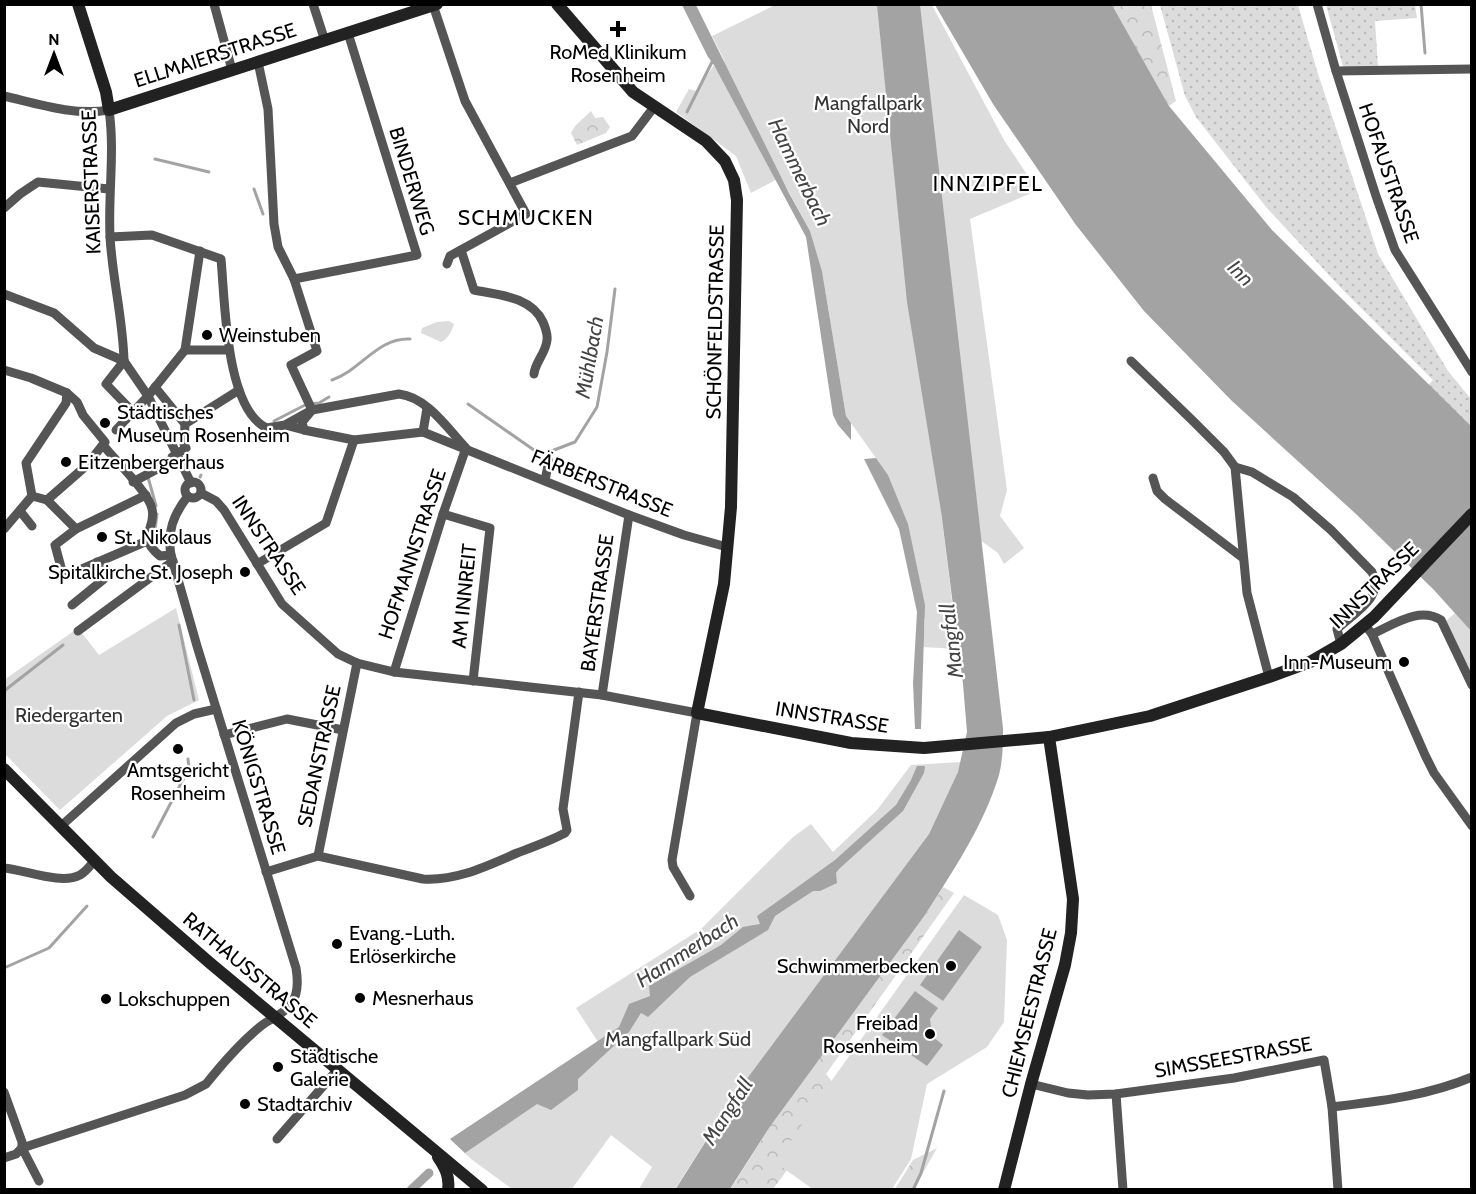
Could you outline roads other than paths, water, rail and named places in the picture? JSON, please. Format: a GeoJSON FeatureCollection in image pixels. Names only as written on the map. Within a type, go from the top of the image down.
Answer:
{"type":"FeatureCollection","features":[{"type":"Feature","properties":{"kind":"main road","name":"KAISERSTRASSE"},"geometry":{"type":"LineString","coordinates":[[78,4],[109,110]]}},
{"type":"Feature","properties":{"kind":"main road","name":"SCHÖNFELDSTRASSE"},"geometry":{"type":"LineString","coordinates":[[557,4],[633,92],[706,141],[725,161],[734,180],[736,192],[734,430],[731,507],[724,584],[697,713]]}},
{"type":"Feature","properties":{"kind":"main road","name":"ELLMAIERSTRASSE"},"geometry":{"type":"LineString","coordinates":[[109,110],[435,5]]}},
{"type":"Feature","properties":{"kind":"main road","name":"INNSTRASSE"},"geometry":{"type":"LineString","coordinates":[[697,713],[851,743],[924,748],[1049,737],[1150,716],[1269,678],[1310,662],[1368,629],[1406,584],[1472,514]]}},
{"type":"Feature","properties":{"kind":"main road","name":"CHIEMSEESTRASSE"},"geometry":{"type":"LineString","coordinates":[[1004,1190],[1065,965],[1071,933],[1073,899],[1049,737]]}},
{"type":"Feature","properties":{"kind":"main road","name":"RATHAUSSTRASSE"},"geometry":{"type":"LineString","coordinates":[[4,769],[94,861],[404,1123],[475,1188]]}},
{"type":"Feature","properties":{"kind":"main road"},"geometry":{"type":"LineString","coordinates":[[434,1151],[447,1174],[448,1190]]}},
{"type":"Feature","properties":{"kind":"street"},"geometry":{"type":"LineString","coordinates":[[214,4],[232,70]]}},
{"type":"Feature","properties":{"kind":"street"},"geometry":{"type":"LineString","coordinates":[[314,4],[324,40]]}},
{"type":"Feature","properties":{"kind":"street","name":"HOFAUSTRASSE"},"geometry":{"type":"LineString","coordinates":[[1317,4],[1336,71],[1395,250],[1472,372]]}},
{"type":"Feature","properties":{"kind":"street"},"geometry":{"type":"LineString","coordinates":[[435,5],[465,100],[526,214],[450,256],[447,264]]}},
{"type":"Feature","properties":{"kind":"street","name":"BINDERWEG"},"geometry":{"type":"LineString","coordinates":[[294,279],[417,255],[348,33]]}},
{"type":"Feature","properties":{"kind":"street"},"geometry":{"type":"LineString","coordinates":[[258,62],[268,109],[274,224],[278,247],[294,279],[317,351],[291,365],[310,405],[302,422],[304,430]]}},
{"type":"Feature","properties":{"kind":"street"},"geometry":{"type":"LineString","coordinates":[[1336,71],[1472,69]]}},
{"type":"Feature","properties":{"kind":"street"},"geometry":{"type":"LineString","coordinates":[[4,96],[46,106],[93,112],[109,110]]}},
{"type":"Feature","properties":{"kind":"street"},"geometry":{"type":"LineString","coordinates":[[510,183],[632,136],[654,107]]}},
{"type":"Feature","properties":{"kind":"street","name":"KAISERSTRASSE"},"geometry":{"type":"LineString","coordinates":[[109,110],[112,144],[109,189],[110,237],[123,331],[124,361]]}},
{"type":"Feature","properties":{"kind":"street"},"geometry":{"type":"LineString","coordinates":[[4,208],[38,182],[109,189]]}},
{"type":"Feature","properties":{"kind":"street"},"geometry":{"type":"LineString","coordinates":[[110,237],[152,235],[221,259],[229,350],[239,390],[185,424]]}},
{"type":"Feature","properties":{"kind":"street"},"geometry":{"type":"LineString","coordinates":[[461,250],[474,290],[522,301],[540,315],[545,326],[547,342],[541,359],[534,366],[534,374]]}},
{"type":"Feature","properties":{"kind":"street"},"geometry":{"type":"LineString","coordinates":[[116,430],[148,396],[185,350],[200,251]]}},
{"type":"Feature","properties":{"kind":"street"},"geometry":{"type":"LineString","coordinates":[[5,294],[54,313],[94,348],[124,361],[148,396],[191,483]]}},
{"type":"Feature","properties":{"kind":"street"},"geometry":{"type":"LineString","coordinates":[[185,350],[229,350]]}},
{"type":"Feature","properties":{"kind":"street"},"geometry":{"type":"LineString","coordinates":[[124,361],[106,384],[133,412]]}},
{"type":"Feature","properties":{"kind":"street"},"geometry":{"type":"LineString","coordinates":[[1131,361],[1224,452],[1235,467],[1246,593],[1269,678]]}},
{"type":"Feature","properties":{"kind":"street"},"geometry":{"type":"LineString","coordinates":[[4,370],[67,393],[77,402],[83,415],[105,442],[86,466],[50,503]]}},
{"type":"Feature","properties":{"kind":"street"},"geometry":{"type":"LineString","coordinates":[[133,482],[172,461],[172,457],[186,448],[184,444],[185,424],[155,387]]}},
{"type":"Feature","properties":{"kind":"street","name":"FÄRBERSTRASSE"},"geometry":{"type":"LineString","coordinates":[[239,390],[257,420],[267,428],[285,425],[354,440],[423,432],[629,516],[727,547]]}},
{"type":"Feature","properties":{"kind":"street"},"geometry":{"type":"LineString","coordinates":[[5,526],[32,496],[26,463],[66,403],[67,393]]}},
{"type":"Feature","properties":{"kind":"street","name":"FÄRBERSTRASSE"},"geometry":{"type":"LineString","coordinates":[[285,425],[310,405],[399,394],[406,395],[428,408],[466,448]]}},
{"type":"Feature","properties":{"kind":"street"},"geometry":{"type":"LineString","coordinates":[[423,432],[428,408]]}},
{"type":"Feature","properties":{"kind":"street"},"geometry":{"type":"LineString","coordinates":[[257,564],[326,523],[354,440]]}},
{"type":"Feature","properties":{"kind":"street"},"geometry":{"type":"LineString","coordinates":[[103,446],[146,495],[153,510],[147,541],[160,556],[172,558]]}},
{"type":"Feature","properties":{"kind":"street","name":"HOFMANNSTRASSE"},"geometry":{"type":"LineString","coordinates":[[394,672],[466,448]]}},
{"type":"Feature","properties":{"kind":"street"},"geometry":{"type":"LineString","coordinates":[[545,480],[549,461]]}},
{"type":"Feature","properties":{"kind":"street"},"geometry":{"type":"LineString","coordinates":[[1235,467],[1252,472],[1293,496],[1331,530],[1372,572],[1376,580],[1373,596],[1337,629],[1341,644]]}},
{"type":"Feature","properties":{"kind":"street"},"geometry":{"type":"LineString","coordinates":[[1153,478],[1157,491],[1165,499],[1243,558]]}},
{"type":"Feature","properties":{"kind":"street"},"geometry":{"type":"LineString","coordinates":[[191,483],[199,484],[201,493],[197,498],[188,496],[185,489],[191,483]]}},
{"type":"Feature","properties":{"kind":"street","name":"INNSTRASSE"},"geometry":{"type":"LineString","coordinates":[[201,493],[220,505],[282,604],[338,654],[357,663],[394,672],[602,695],[697,713]]}},
{"type":"Feature","properties":{"kind":"street"},"geometry":{"type":"LineString","coordinates":[[146,495],[76,529],[55,545],[62,571],[68,574],[147,541]]}},
{"type":"Feature","properties":{"kind":"street"},"geometry":{"type":"LineString","coordinates":[[32,496],[50,503],[76,529]]}},
{"type":"Feature","properties":{"kind":"street","name":"KÖNIGSTRASSE"},"geometry":{"type":"LineString","coordinates":[[4,1158],[16,1154],[22,1148],[192,1092],[206,1084],[263,1024],[277,1018],[292,1003],[297,989],[297,976],[172,558],[169,541],[171,527],[177,510],[188,496]]}},
{"type":"Feature","properties":{"kind":"street"},"geometry":{"type":"LineString","coordinates":[[20,511],[32,526]]}},
{"type":"Feature","properties":{"kind":"street","name":"AM INNREIT"},"geometry":{"type":"LineString","coordinates":[[443,514],[490,528],[473,681]]}},
{"type":"Feature","properties":{"kind":"street","name":"BAYERSTRASSE"},"geometry":{"type":"LineString","coordinates":[[602,695],[629,516]]}},
{"type":"Feature","properties":{"kind":"street"},"geometry":{"type":"LineString","coordinates":[[78,631],[172,558]]}},
{"type":"Feature","properties":{"kind":"street"},"geometry":{"type":"LineString","coordinates":[[72,605],[104,579],[97,562]]}},
{"type":"Feature","properties":{"kind":"street"},"geometry":{"type":"LineString","coordinates":[[1472,685],[1441,620],[1436,616],[1416,615],[1368,629],[1425,755],[1440,782],[1472,826]]}},
{"type":"Feature","properties":{"kind":"street","name":"SEDANSTRASSE"},"geometry":{"type":"LineString","coordinates":[[318,856],[357,663]]}},
{"type":"Feature","properties":{"kind":"street"},"geometry":{"type":"LineString","coordinates":[[266,872],[318,856],[423,879],[439,879],[457,876],[486,866],[565,833],[567,831],[563,809],[579,692]]}},
{"type":"Feature","properties":{"kind":"street"},"geometry":{"type":"LineString","coordinates":[[61,826],[176,723],[195,714],[216,709]]}},
{"type":"Feature","properties":{"kind":"street"},"geometry":{"type":"LineString","coordinates":[[690,896],[677,875],[672,860],[697,713]]}},
{"type":"Feature","properties":{"kind":"street"},"geometry":{"type":"LineString","coordinates":[[224,735],[286,719],[343,730]]}},
{"type":"Feature","properties":{"kind":"street"},"geometry":{"type":"LineString","coordinates":[[4,868],[42,876],[71,878],[84,873],[94,861]]}},
{"type":"Feature","properties":{"kind":"street","name":"SIMSSEESTRASSE"},"geometry":{"type":"LineString","coordinates":[[1031,1084],[1068,1093],[1116,1094],[1234,1078],[1324,1060],[1332,1107]]}},
{"type":"Feature","properties":{"kind":"street"},"geometry":{"type":"LineString","coordinates":[[278,1139],[338,1069]]}},
{"type":"Feature","properties":{"kind":"street"},"geometry":{"type":"LineString","coordinates":[[1338,1190],[1332,1107],[1406,1097],[1472,1077]]}},
{"type":"Feature","properties":{"kind":"street"},"geometry":{"type":"LineString","coordinates":[[4,1092],[22,1142],[22,1148],[39,1180]]}},
{"type":"Feature","properties":{"kind":"street"},"geometry":{"type":"LineString","coordinates":[[1116,1094],[1123,1190]]}},
{"type":"Feature","properties":{"kind":"water"},"geometry":{"type":"Polygon","coordinates":[[[682,5],[696,5],[810,231],[822,271],[846,416],[851,423],[851,440],[833,415],[806,237],[682,5]]]}},
{"type":"Feature","properties":{"kind":"water","name":"Mangfall"},"geometry":{"type":"Polygon","coordinates":[[[877,5],[920,5],[1003,728],[999,775],[976,830],[925,915],[769,1128],[730,1189],[675,1190],[737,1092],[929,834],[958,772],[967,732],[941,511],[907,302],[877,5]]]}},
{"type":"Feature","properties":{"kind":"water","name":"Inn"},"geometry":{"type":"Polygon","coordinates":[[[935,5],[1112,5],[1169,106],[1272,230],[1471,426],[1471,631],[1434,590],[1356,514],[1232,401],[1144,311],[1076,225],[993,104],[935,5]]]}},
{"type":"Feature","properties":{"kind":"water"},"geometry":{"type":"Polygon","coordinates":[[[876,458],[888,475],[908,524],[925,605],[921,729],[915,729],[913,683],[917,612],[899,529],[864,459],[876,458]]]}},
{"type":"Feature","properties":{"kind":"water"},"geometry":{"type":"Polygon","coordinates":[[[917,766],[925,766],[924,773],[903,811],[839,869],[836,873],[837,883],[820,891],[813,891],[775,916],[768,930],[690,977],[648,1017],[641,1013],[629,1032],[578,1079],[578,1090],[551,1110],[537,1104],[465,1153],[450,1139],[619,1027],[629,1004],[650,996],[649,986],[721,945],[743,927],[760,924],[757,916],[835,860],[896,805],[917,766]]]}},
{"type":"Feature","properties":{"kind":"water","name":"Schwimmerbecken"},"geometry":{"type":"Polygon","coordinates":[[[959,930],[982,947],[943,1001],[920,985],[959,930]]]}},
{"type":"Feature","properties":{"kind":"water"},"geometry":{"type":"Polygon","coordinates":[[[915,991],[938,1008],[930,1019],[932,1036],[943,1045],[927,1066],[882,1035],[915,991]]]}},
{"type":"Feature","properties":{"kind":"waterway"},"geometry":{"type":"LineString","coordinates":[[1421,4],[1425,53]]}},
{"type":"Feature","properties":{"kind":"waterway","name":"Mühlbach"},"geometry":{"type":"LineString","coordinates":[[687,112],[713,60]]}},
{"type":"Feature","properties":{"kind":"waterway"},"geometry":{"type":"LineString","coordinates":[[155,159],[209,172]]}},
{"type":"Feature","properties":{"kind":"waterway"},"geometry":{"type":"LineString","coordinates":[[254,189],[263,214]]}},
{"type":"Feature","properties":{"kind":"waterway","name":"Mühlbach"},"geometry":{"type":"LineString","coordinates":[[468,404],[541,455],[575,442],[597,407],[615,289]]}},
{"type":"Feature","properties":{"kind":"waterway","name":"Mühlbach"},"geometry":{"type":"LineString","coordinates":[[332,380],[352,370],[388,343],[410,339]]}},
{"type":"Feature","properties":{"kind":"waterway","name":"Mühlbach"},"geometry":{"type":"LineString","coordinates":[[274,421],[307,404],[319,403],[329,397]]}},
{"type":"Feature","properties":{"kind":"waterway"},"geometry":{"type":"LineString","coordinates":[[148,477],[156,506]]}},
{"type":"Feature","properties":{"kind":"waterway"},"geometry":{"type":"LineString","coordinates":[[153,545],[157,514]]}},
{"type":"Feature","properties":{"kind":"waterway","name":"Mühlbach"},"geometry":{"type":"LineString","coordinates":[[179,625],[194,700]]}},
{"type":"Feature","properties":{"kind":"waterway"},"geometry":{"type":"LineString","coordinates":[[4,691],[63,645]]}},
{"type":"Feature","properties":{"kind":"waterway","name":"Mühlbach"},"geometry":{"type":"LineString","coordinates":[[153,837],[189,768],[188,759]]}},
{"type":"Feature","properties":{"kind":"waterway","name":"Mühlbach"},"geometry":{"type":"LineString","coordinates":[[4,968],[49,948],[87,906]]}},
{"type":"Feature","properties":{"kind":"waterway"},"geometry":{"type":"LineString","coordinates":[[913,1190],[921,1173],[944,1091]]}},
{"type":"Feature","properties":{"kind":"waterway","name":"Hammerbach"},"geometry":{"type":"LineString","coordinates":[[411,1190],[429,1173]]}},
{"type":"Feature","properties":{"kind":"place","name":"RoMed Klinikum Rosenheim"},"geometry":{"type":"Point","coordinates":[618,29]}},
{"type":"Feature","properties":{"kind":"place","name":"Weinstuben"},"geometry":{"type":"Point","coordinates":[207,335]}},
{"type":"Feature","properties":{"kind":"place","name":"Städtisches Museum Rosenheim"},"geometry":{"type":"Point","coordinates":[105,423]}},
{"type":"Feature","properties":{"kind":"place","name":"Eitzenbergerhaus"},"geometry":{"type":"Point","coordinates":[66,462]}},
{"type":"Feature","properties":{"kind":"place","name":"St. Nikolaus"},"geometry":{"type":"Point","coordinates":[102,537]}},
{"type":"Feature","properties":{"kind":"place","name":"Spitalkirche St. Joseph"},"geometry":{"type":"Point","coordinates":[245,572]}},
{"type":"Feature","properties":{"kind":"place","name":"Inn-Museum"},"geometry":{"type":"Point","coordinates":[1404,662]}},
{"type":"Feature","properties":{"kind":"place","name":"Amtsgericht Rosenheim"},"geometry":{"type":"Point","coordinates":[178,749]}},
{"type":"Feature","properties":{"kind":"place","name":"Evang.-Luth. Erlöserkirche"},"geometry":{"type":"Point","coordinates":[337,944]}},
{"type":"Feature","properties":{"kind":"place","name":"Schwimmerbecken"},"geometry":{"type":"Point","coordinates":[951,966]}},
{"type":"Feature","properties":{"kind":"place","name":"Mesnerhaus"},"geometry":{"type":"Point","coordinates":[360,998]}},
{"type":"Feature","properties":{"kind":"place","name":"Lokschuppen"},"geometry":{"type":"Point","coordinates":[106,999]}},
{"type":"Feature","properties":{"kind":"place","name":"Freibad Rosenheim"},"geometry":{"type":"Point","coordinates":[930,1034]}},
{"type":"Feature","properties":{"kind":"place","name":"Städtische Galerie"},"geometry":{"type":"Point","coordinates":[278,1067]}},
{"type":"Feature","properties":{"kind":"place","name":"Stadtarchiv"},"geometry":{"type":"Point","coordinates":[245,1104]}},
{"type":"Feature","properties":{"kind":"district","name":"INNZIPFEL"},"geometry":{"type":"Point","coordinates":[988,183]}},
{"type":"Feature","properties":{"kind":"district","name":"SCHMUCKEN"},"geometry":{"type":"Point","coordinates":[526,217]}},
{"type":"Feature","properties":{"kind":"park label","name":"Mangfallpark Nord"},"geometry":{"type":"Point","coordinates":[868,114]}},
{"type":"Feature","properties":{"kind":"park label","name":"Riedergarten"},"geometry":{"type":"Point","coordinates":[69,715]}},
{"type":"Feature","properties":{"kind":"park label","name":"Mangfallpark Süd"},"geometry":{"type":"Point","coordinates":[678,1039]}}]}
